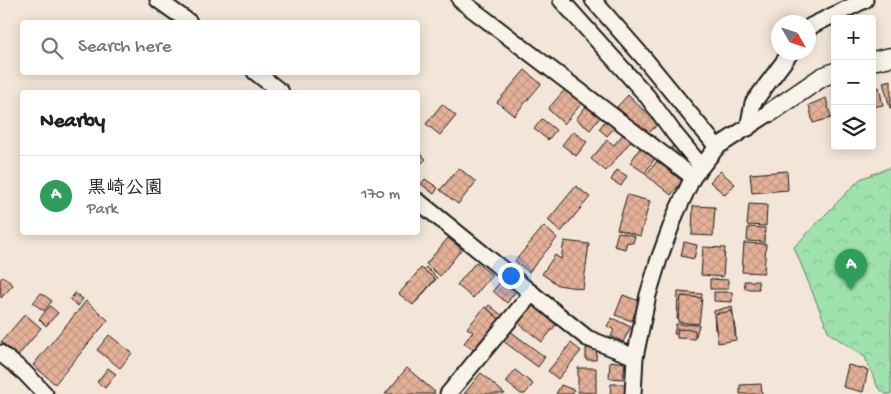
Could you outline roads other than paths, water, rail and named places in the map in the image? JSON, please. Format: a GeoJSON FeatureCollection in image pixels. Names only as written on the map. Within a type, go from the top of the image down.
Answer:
{"type":"FeatureCollection","features":[{"type":"Feature","properties":{"kind":"street"},"geometry":{"type":"LineString","coordinates":[[158,0],[186,20]]}},
{"type":"Feature","properties":{"kind":"street"},"geometry":{"type":"LineString","coordinates":[[460,0],[697,172]]}},
{"type":"Feature","properties":{"kind":"street"},"geometry":{"type":"LineString","coordinates":[[561,0],[647,96],[674,133],[697,172]]}},
{"type":"Feature","properties":{"kind":"street"},"geometry":{"type":"LineString","coordinates":[[593,0],[644,58],[717,147]]}},
{"type":"Feature","properties":{"kind":"street"},"geometry":{"type":"LineString","coordinates":[[816,24],[865,0]]}},
{"type":"Feature","properties":{"kind":"street"},"geometry":{"type":"LineString","coordinates":[[876,60],[891,57]]}},
{"type":"Feature","properties":{"kind":"street"},"geometry":{"type":"LineString","coordinates":[[748,128],[753,103],[785,60]]}},
{"type":"Feature","properties":{"kind":"street"},"geometry":{"type":"LineString","coordinates":[[634,394],[634,357],[648,295],[676,213],[697,172],[717,147],[822,77],[831,74]]}},
{"type":"Feature","properties":{"kind":"street"},"geometry":{"type":"LineString","coordinates":[[259,75],[278,90]]}},
{"type":"Feature","properties":{"kind":"street"},"geometry":{"type":"LineString","coordinates":[[420,203],[587,338],[634,357]]}},
{"type":"Feature","properties":{"kind":"street"},"geometry":{"type":"LineString","coordinates":[[448,394],[532,293]]}},
{"type":"Feature","properties":{"kind":"street"},"geometry":{"type":"LineString","coordinates":[[0,354],[24,372],[45,394]]}},
{"type":"Feature","properties":{"kind":"place","name":"黒崎公園"},"geometry":{"type":"Point","coordinates":[851,290]}}]}
